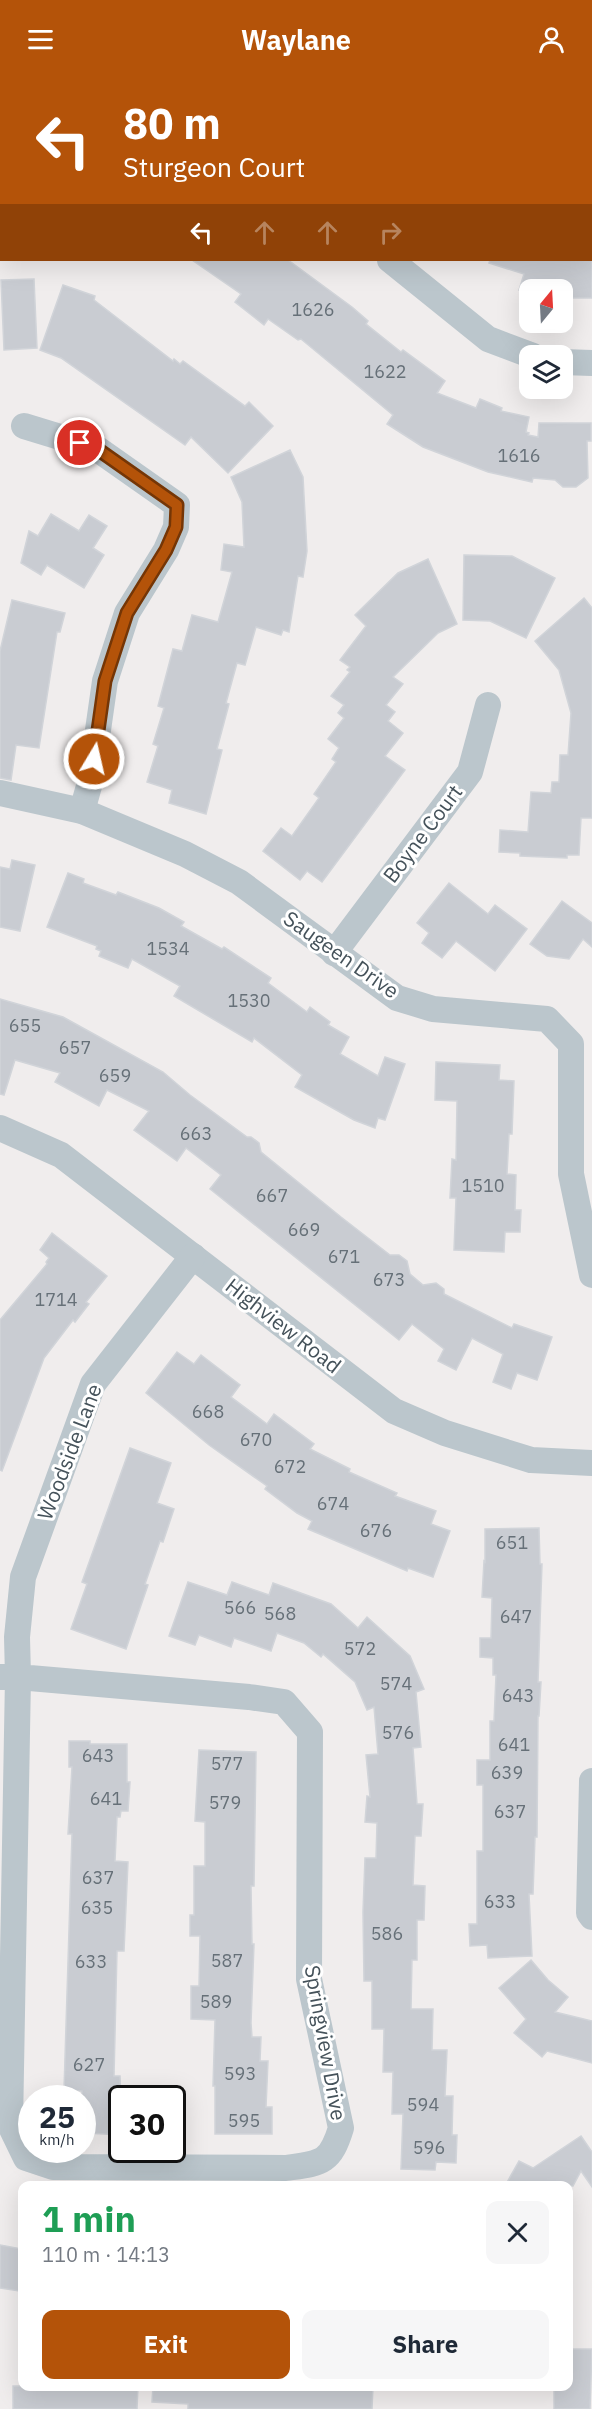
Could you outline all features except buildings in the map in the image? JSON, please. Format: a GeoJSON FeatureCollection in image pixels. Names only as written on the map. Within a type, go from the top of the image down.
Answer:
{"type":"FeatureCollection","features":[{"type":"Feature","properties":{"kind":"street"},"geometry":{"type":"LineString","coordinates":[[391,261],[488,339],[519,351]]}},
{"type":"Feature","properties":{"kind":"street"},"geometry":{"type":"LineString","coordinates":[[573,362],[592,363]]}},
{"type":"Feature","properties":{"kind":"street"},"geometry":{"type":"LineString","coordinates":[[24,426],[96,448],[177,505],[176,527],[166,550],[127,613],[105,681],[91,778],[82,811]]}},
{"type":"Feature","properties":{"kind":"street","name":"Boyne Court"},"geometry":{"type":"LineString","coordinates":[[334,953],[470,772],[488,705]]}},
{"type":"Feature","properties":{"kind":"street","name":"Saugeen Drive"},"geometry":{"type":"LineString","coordinates":[[0,793],[82,811],[185,854],[239,882],[397,998],[433,1010],[546,1018],[571,1044],[571,1174],[592,1275]]}},
{"type":"Feature","properties":{"kind":"street","name":"Highview Road"},"geometry":{"type":"LineString","coordinates":[[0,1128],[61,1155],[394,1411],[445,1433],[531,1460],[592,1463]]}},
{"type":"Feature","properties":{"kind":"street","name":"Woodside Lane"},"geometry":{"type":"LineString","coordinates":[[9,1677],[17,1637],[23,1577],[93,1384],[193,1256]]}},
{"type":"Feature","properties":{"kind":"street","name":"Springview Drive"},"geometry":{"type":"LineString","coordinates":[[9,1677],[284,1702],[310,1732],[309,1979],[341,2128],[334,2150],[318,2163],[286,2168],[53,2168],[26,2158],[10,2125],[9,1677]]}},
{"type":"Feature","properties":{"kind":"street"},"geometry":{"type":"LineString","coordinates":[[592,1780],[589,1913],[592,1917]]}},
{"type":"Feature","properties":{"kind":"route"},"geometry":{"type":"LineString","coordinates":[[80,443],[96,448],[177,505],[176,527],[166,550],[127,613],[105,681],[94,759]]}}]}
